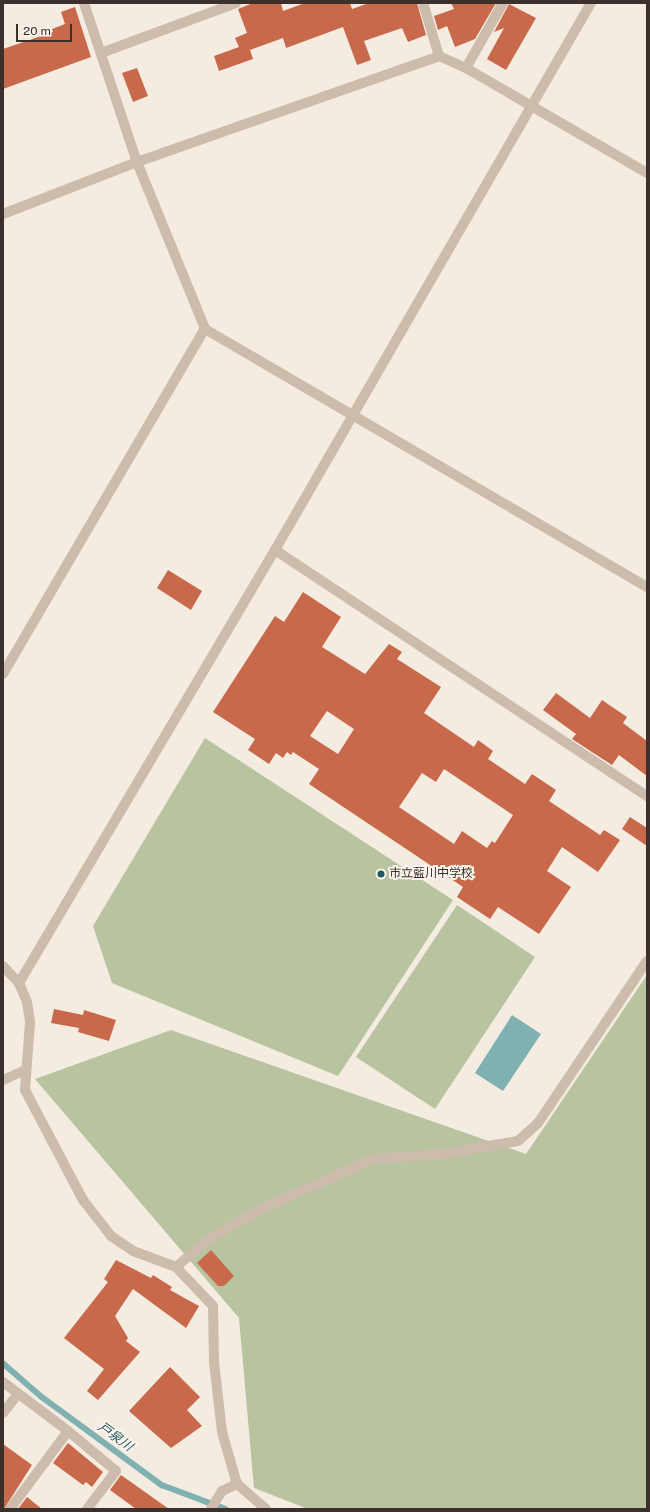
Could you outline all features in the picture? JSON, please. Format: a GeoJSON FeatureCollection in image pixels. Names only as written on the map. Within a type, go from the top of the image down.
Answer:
{"type":"FeatureCollection","features":[{"type":"Feature","properties":{"kind":"street"},"geometry":{"type":"LineString","coordinates":[[84,3],[137,162],[205,329],[354,413],[647,587]]}},
{"type":"Feature","properties":{"kind":"street"},"geometry":{"type":"LineString","coordinates":[[101,53],[236,3]]}},
{"type":"Feature","properties":{"kind":"street"},"geometry":{"type":"LineString","coordinates":[[423,3],[439,56]]}},
{"type":"Feature","properties":{"kind":"street"},"geometry":{"type":"LineString","coordinates":[[466,68],[503,3]]}},
{"type":"Feature","properties":{"kind":"street"},"geometry":{"type":"LineString","coordinates":[[19,983],[275,550],[531,105],[592,3]]}},
{"type":"Feature","properties":{"kind":"street"},"geometry":{"type":"LineString","coordinates":[[3,214],[137,162],[439,56],[466,68],[647,173]]}},
{"type":"Feature","properties":{"kind":"street"},"geometry":{"type":"LineString","coordinates":[[3,674],[205,329]]}},
{"type":"Feature","properties":{"kind":"street"},"geometry":{"type":"LineString","coordinates":[[275,550],[647,796]]}},
{"type":"Feature","properties":{"kind":"street"},"geometry":{"type":"LineString","coordinates":[[176,1267],[210,1238],[263,1208],[373,1159],[442,1154],[518,1141],[538,1123],[647,961]]}},
{"type":"Feature","properties":{"kind":"street"},"geometry":{"type":"LineString","coordinates":[[3,966],[19,983],[30,1022],[25,1070],[25,1090],[33,1109],[83,1200],[111,1236],[133,1251],[176,1267],[213,1306],[214,1362],[222,1432],[237,1484],[266,1509]]}},
{"type":"Feature","properties":{"kind":"street"},"geometry":{"type":"LineString","coordinates":[[3,1080],[25,1070]]}},
{"type":"Feature","properties":{"kind":"street"},"geometry":{"type":"LineString","coordinates":[[3,1382],[68,1431],[116,1471],[87,1509]]}},
{"type":"Feature","properties":{"kind":"street"},"geometry":{"type":"LineString","coordinates":[[3,1413],[18,1394]]}},
{"type":"Feature","properties":{"kind":"street"},"geometry":{"type":"LineString","coordinates":[[10,1509],[68,1431]]}},
{"type":"Feature","properties":{"kind":"street"},"geometry":{"type":"LineString","coordinates":[[211,1509],[222,1492],[237,1484]]}},
{"type":"Feature","properties":{"kind":"green space"},"geometry":{"type":"Polygon","coordinates":[[[205,738],[453,900],[338,1076],[112,983],[93,926],[205,738]]]}},
{"type":"Feature","properties":{"kind":"green space"},"geometry":{"type":"Polygon","coordinates":[[[457,905],[535,957],[435,1109],[356,1057],[457,905]]]}},
{"type":"Feature","properties":{"kind":"green space"},"geometry":{"type":"Polygon","coordinates":[[[647,975],[647,1509],[308,1509],[254,1488],[239,1318],[35,1079],[171,1030],[526,1154],[647,975]]]}},
{"type":"Feature","properties":{"kind":"water"},"geometry":{"type":"Polygon","coordinates":[[[512,1015],[541,1034],[503,1091],[475,1073],[512,1015]]]}},
{"type":"Feature","properties":{"kind":"building"},"geometry":{"type":"Polygon","coordinates":[[[253,3],[281,3],[283,11],[305,3],[350,3],[352,9],[369,3],[417,3],[426,35],[408,42],[402,28],[364,41],[371,60],[357,65],[343,27],[286,48],[283,38],[250,50],[253,59],[219,71],[214,56],[239,47],[235,38],[247,33],[238,9],[253,3]]]}},
{"type":"Feature","properties":{"kind":"building"},"geometry":{"type":"Polygon","coordinates":[[[451,3],[496,3],[475,39],[455,47],[447,26],[438,30],[434,16],[454,9],[451,3]]]}},
{"type":"Feature","properties":{"kind":"building"},"geometry":{"type":"Polygon","coordinates":[[[509,4],[536,18],[506,70],[487,59],[504,28],[494,32],[509,4]]]}},
{"type":"Feature","properties":{"kind":"building"},"geometry":{"type":"Polygon","coordinates":[[[75,7],[91,57],[3,89],[3,49],[53,32],[52,29],[65,24],[61,12],[75,7]]]}},
{"type":"Feature","properties":{"kind":"building"},"geometry":{"type":"Polygon","coordinates":[[[137,68],[148,96],[133,102],[122,73],[137,68]]]}},
{"type":"Feature","properties":{"kind":"building"},"geometry":{"type":"Polygon","coordinates":[[[168,570],[202,591],[191,610],[157,588],[168,570]]]}},
{"type":"Feature","properties":{"kind":"building"},"geometry":{"type":"Polygon","coordinates":[[[303,592],[341,617],[322,647],[365,674],[389,644],[402,652],[397,659],[441,687],[424,713],[474,747],[478,740],[493,751],[488,759],[525,784],[532,774],[556,790],[549,801],[600,835],[604,830],[620,840],[598,872],[562,847],[547,871],[571,887],[539,934],[498,907],[490,919],[457,897],[463,887],[309,784],[319,769],[293,752],[291,755],[287,752],[283,758],[276,753],[269,764],[248,750],[255,739],[213,712],[275,616],[284,622],[303,592]],[[327,711],[310,736],[338,754],[354,729],[327,711]],[[444,769],[436,782],[422,773],[399,807],[454,844],[462,831],[487,848],[492,841],[495,843],[513,815],[444,769]]]}},
{"type":"Feature","properties":{"kind":"building"},"geometry":{"type":"Polygon","coordinates":[[[556,693],[590,718],[602,700],[627,717],[623,723],[647,741],[647,776],[619,755],[612,765],[572,739],[576,734],[543,710],[556,693]]]}},
{"type":"Feature","properties":{"kind":"building"},"geometry":{"type":"Polygon","coordinates":[[[630,817],[647,828],[647,846],[622,829],[630,817]]]}},
{"type":"Feature","properties":{"kind":"building"},"geometry":{"type":"Polygon","coordinates":[[[54,1009],[83,1015],[84,1010],[116,1020],[109,1041],[78,1032],[79,1028],[51,1023],[54,1009]]]}},
{"type":"Feature","properties":{"kind":"building"},"geometry":{"type":"Polygon","coordinates":[[[211,1250],[234,1276],[224,1286],[218,1286],[197,1263],[211,1250]]]}},
{"type":"Feature","properties":{"kind":"building"},"geometry":{"type":"Polygon","coordinates":[[[116,1260],[151,1278],[153,1275],[172,1287],[170,1290],[199,1306],[186,1328],[133,1289],[115,1316],[128,1338],[126,1341],[140,1352],[98,1400],[87,1391],[104,1369],[64,1338],[108,1282],[104,1279],[116,1260]]]}},
{"type":"Feature","properties":{"kind":"building"},"geometry":{"type":"Polygon","coordinates":[[[170,1367],[200,1397],[187,1410],[202,1426],[171,1448],[129,1411],[170,1367]]]}},
{"type":"Feature","properties":{"kind":"building"},"geometry":{"type":"Polygon","coordinates":[[[68,1443],[103,1472],[92,1487],[86,1482],[83,1485],[53,1463],[68,1443]]]}},
{"type":"Feature","properties":{"kind":"building"},"geometry":{"type":"Polygon","coordinates":[[[3,1444],[32,1465],[4,1509],[3,1509],[3,1444]]]}},
{"type":"Feature","properties":{"kind":"building"},"geometry":{"type":"Polygon","coordinates":[[[121,1475],[169,1509],[136,1509],[110,1490],[121,1475]]]}},
{"type":"Feature","properties":{"kind":"building"},"geometry":{"type":"Polygon","coordinates":[[[27,1497],[42,1509],[18,1509],[27,1497]]]}},
{"type":"Feature","properties":{"kind":"waterway","name":"戸泉川"},"geometry":{"type":"LineString","coordinates":[[3,1363],[42,1397],[162,1485],[226,1509]]}},
{"type":"Feature","properties":{"kind":"place","name":"市立藍川中学校"},"geometry":{"type":"Point","coordinates":[381,874]}}]}
